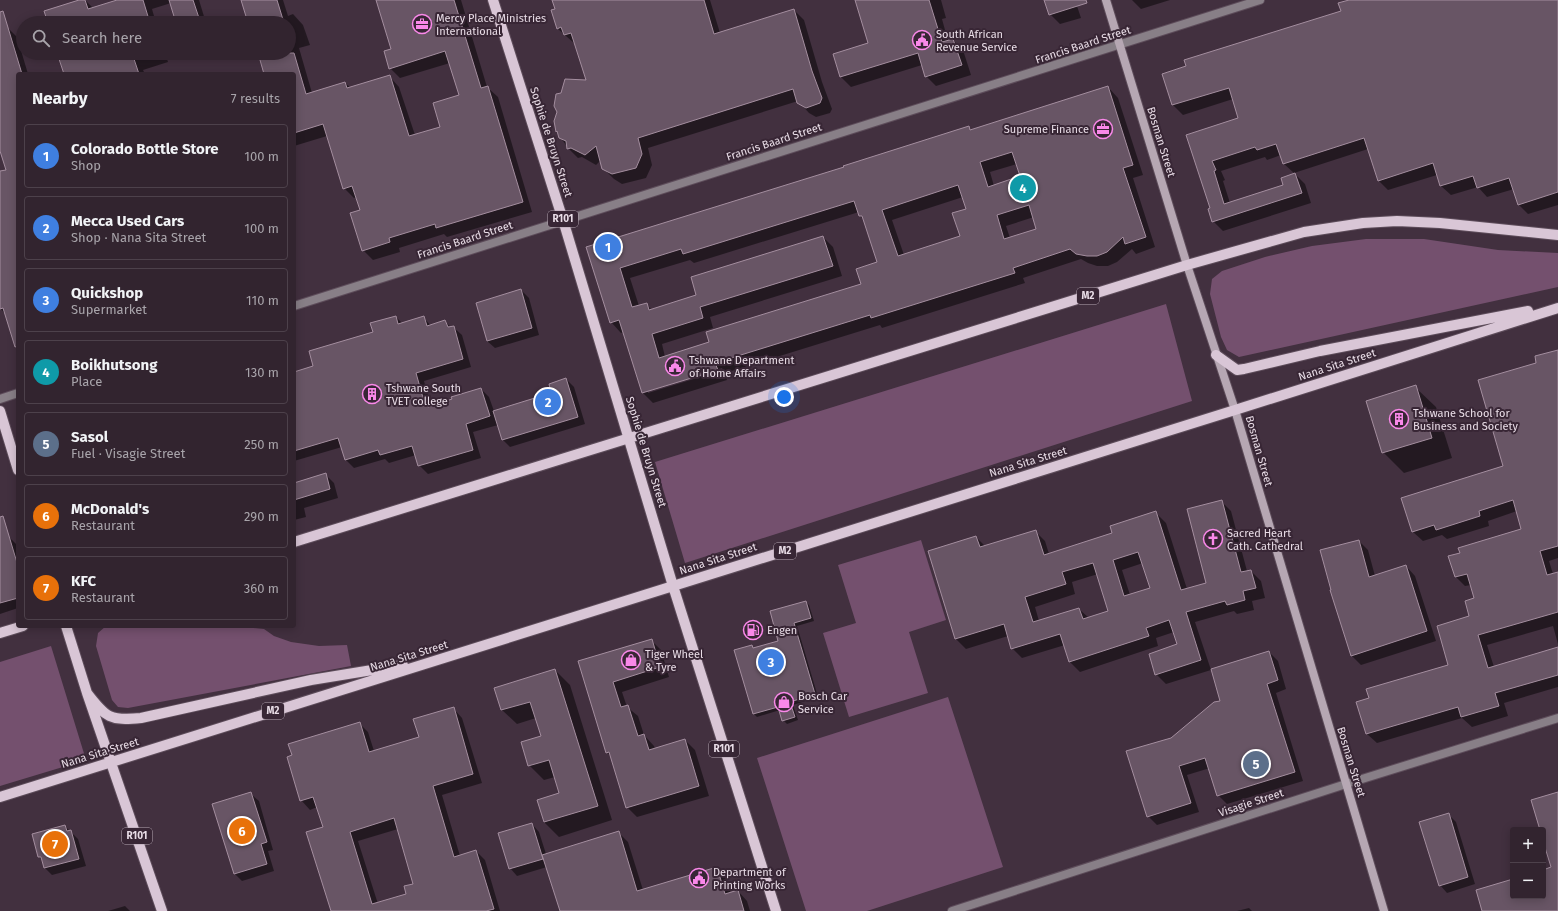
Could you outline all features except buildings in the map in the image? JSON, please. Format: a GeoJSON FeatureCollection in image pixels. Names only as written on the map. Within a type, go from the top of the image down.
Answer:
{"type":"FeatureCollection","features":[{"type":"Feature","properties":{"kind":"main road","name":"Sophie de Bruyn Street"},"geometry":{"type":"LineString","coordinates":[[493,0],[563,220],[673,586],[776,911]]}},
{"type":"Feature","properties":{"kind":"main road","name":"Bosman Street"},"geometry":{"type":"LineString","coordinates":[[1106,0],[1216,354],[1236,410],[1384,911]]}},
{"type":"Feature","properties":{"kind":"main road","name":"M2"},"geometry":{"type":"LineString","coordinates":[[296,541],[1188,265],[1304,232],[1363,223],[1396,221],[1558,235]]}},
{"type":"Feature","properties":{"kind":"main road"},"geometry":{"type":"LineString","coordinates":[[1216,354],[1237,370],[1320,352],[1558,307]]}},
{"type":"Feature","properties":{"kind":"main road","name":"Nana Sita Street"},"geometry":{"type":"LineString","coordinates":[[0,796],[1236,410],[1558,307]]}},
{"type":"Feature","properties":{"kind":"main road"},"geometry":{"type":"LineString","coordinates":[[0,411],[16,463]]}},
{"type":"Feature","properties":{"kind":"main road"},"geometry":{"type":"LineString","coordinates":[[0,633],[17,628]]}},
{"type":"Feature","properties":{"kind":"main road","name":"R101"},"geometry":{"type":"LineString","coordinates":[[67,628],[87,693],[162,911]]}},
{"type":"Feature","properties":{"kind":"main road"},"geometry":{"type":"LineString","coordinates":[[87,693],[104,713],[112,718],[141,718],[311,680],[435,660]]}},
{"type":"Feature","properties":{"kind":"street","name":"Francis Baard Street"},"geometry":{"type":"LineString","coordinates":[[296,305],[1260,0]]}},
{"type":"Feature","properties":{"kind":"street"},"geometry":{"type":"LineString","coordinates":[[0,399],[16,394]]}},
{"type":"Feature","properties":{"kind":"street","name":"Visagie Street"},"geometry":{"type":"LineString","coordinates":[[952,911],[1346,784],[1558,718]]}},
{"type":"Feature","properties":{"kind":"shaded area"},"geometry":{"type":"Polygon","coordinates":[[[1366,239],[1424,239],[1498,250],[1558,253],[1558,287],[1239,357],[1227,350],[1221,337],[1210,294],[1212,279],[1222,271],[1265,257],[1312,246],[1366,239]]]}},
{"type":"Feature","properties":{"kind":"shaded area"},"geometry":{"type":"Polygon","coordinates":[[[1166,304],[1192,401],[685,563],[655,462],[1166,304]]]}},
{"type":"Feature","properties":{"kind":"shaded area"},"geometry":{"type":"Polygon","coordinates":[[[921,540],[946,620],[909,632],[928,693],[849,717],[823,633],[856,623],[838,565],[921,540]]]}},
{"type":"Feature","properties":{"kind":"shaded area"},"geometry":{"type":"Polygon","coordinates":[[[104,628],[264,629],[274,636],[291,642],[319,646],[347,645],[351,666],[128,708],[118,707],[112,700],[96,646],[98,633],[104,628]]]}},
{"type":"Feature","properties":{"kind":"shaded area"},"geometry":{"type":"Polygon","coordinates":[[[51,646],[86,760],[0,786],[0,662],[51,646]]]}},
{"type":"Feature","properties":{"kind":"shaded area"},"geometry":{"type":"Polygon","coordinates":[[[948,697],[1003,867],[867,911],[806,911],[757,758],[948,697]]]}},
{"type":"Feature","properties":{"kind":"place","name":"Mercy Place Ministries International"},"geometry":{"type":"Point","coordinates":[422,24]}},
{"type":"Feature","properties":{"kind":"place","name":"South African Revenue Service"},"geometry":{"type":"Point","coordinates":[922,40]}},
{"type":"Feature","properties":{"kind":"place","name":"Supreme Finance"},"geometry":{"type":"Point","coordinates":[1103,129]}},
{"type":"Feature","properties":{"kind":"place","name":"Boikhutsong"},"geometry":{"type":"Point","coordinates":[1023,188]}},
{"type":"Feature","properties":{"kind":"place","name":"Colorado Bottle Store"},"geometry":{"type":"Point","coordinates":[608,247]}},
{"type":"Feature","properties":{"kind":"place","name":"Tshwane Department of Home Affairs"},"geometry":{"type":"Point","coordinates":[675,366]}},
{"type":"Feature","properties":{"kind":"place","name":"Tshwane South TVET college"},"geometry":{"type":"Point","coordinates":[372,394]}},
{"type":"Feature","properties":{"kind":"place","name":"Mecca Used Cars"},"geometry":{"type":"Point","coordinates":[548,402]}},
{"type":"Feature","properties":{"kind":"place","name":"Tshwane School for Business and Society"},"geometry":{"type":"Point","coordinates":[1399,419]}},
{"type":"Feature","properties":{"kind":"place","name":"Sacred Heart Cath. Cathedral"},"geometry":{"type":"Point","coordinates":[1213,539]}},
{"type":"Feature","properties":{"kind":"place","name":"Engen"},"geometry":{"type":"Point","coordinates":[753,630]}},
{"type":"Feature","properties":{"kind":"place","name":"Tiger Wheel & Tyre"},"geometry":{"type":"Point","coordinates":[631,660]}},
{"type":"Feature","properties":{"kind":"place","name":"Quickshop"},"geometry":{"type":"Point","coordinates":[771,662]}},
{"type":"Feature","properties":{"kind":"place","name":"Bosch Car Service"},"geometry":{"type":"Point","coordinates":[784,702]}},
{"type":"Feature","properties":{"kind":"place","name":"Sasol"},"geometry":{"type":"Point","coordinates":[1256,764]}},
{"type":"Feature","properties":{"kind":"place","name":"McDonald's"},"geometry":{"type":"Point","coordinates":[242,831]}},
{"type":"Feature","properties":{"kind":"place","name":"KFC"},"geometry":{"type":"Point","coordinates":[55,844]}},
{"type":"Feature","properties":{"kind":"place","name":"Department of Printing Works"},"geometry":{"type":"Point","coordinates":[699,878]}}]}
